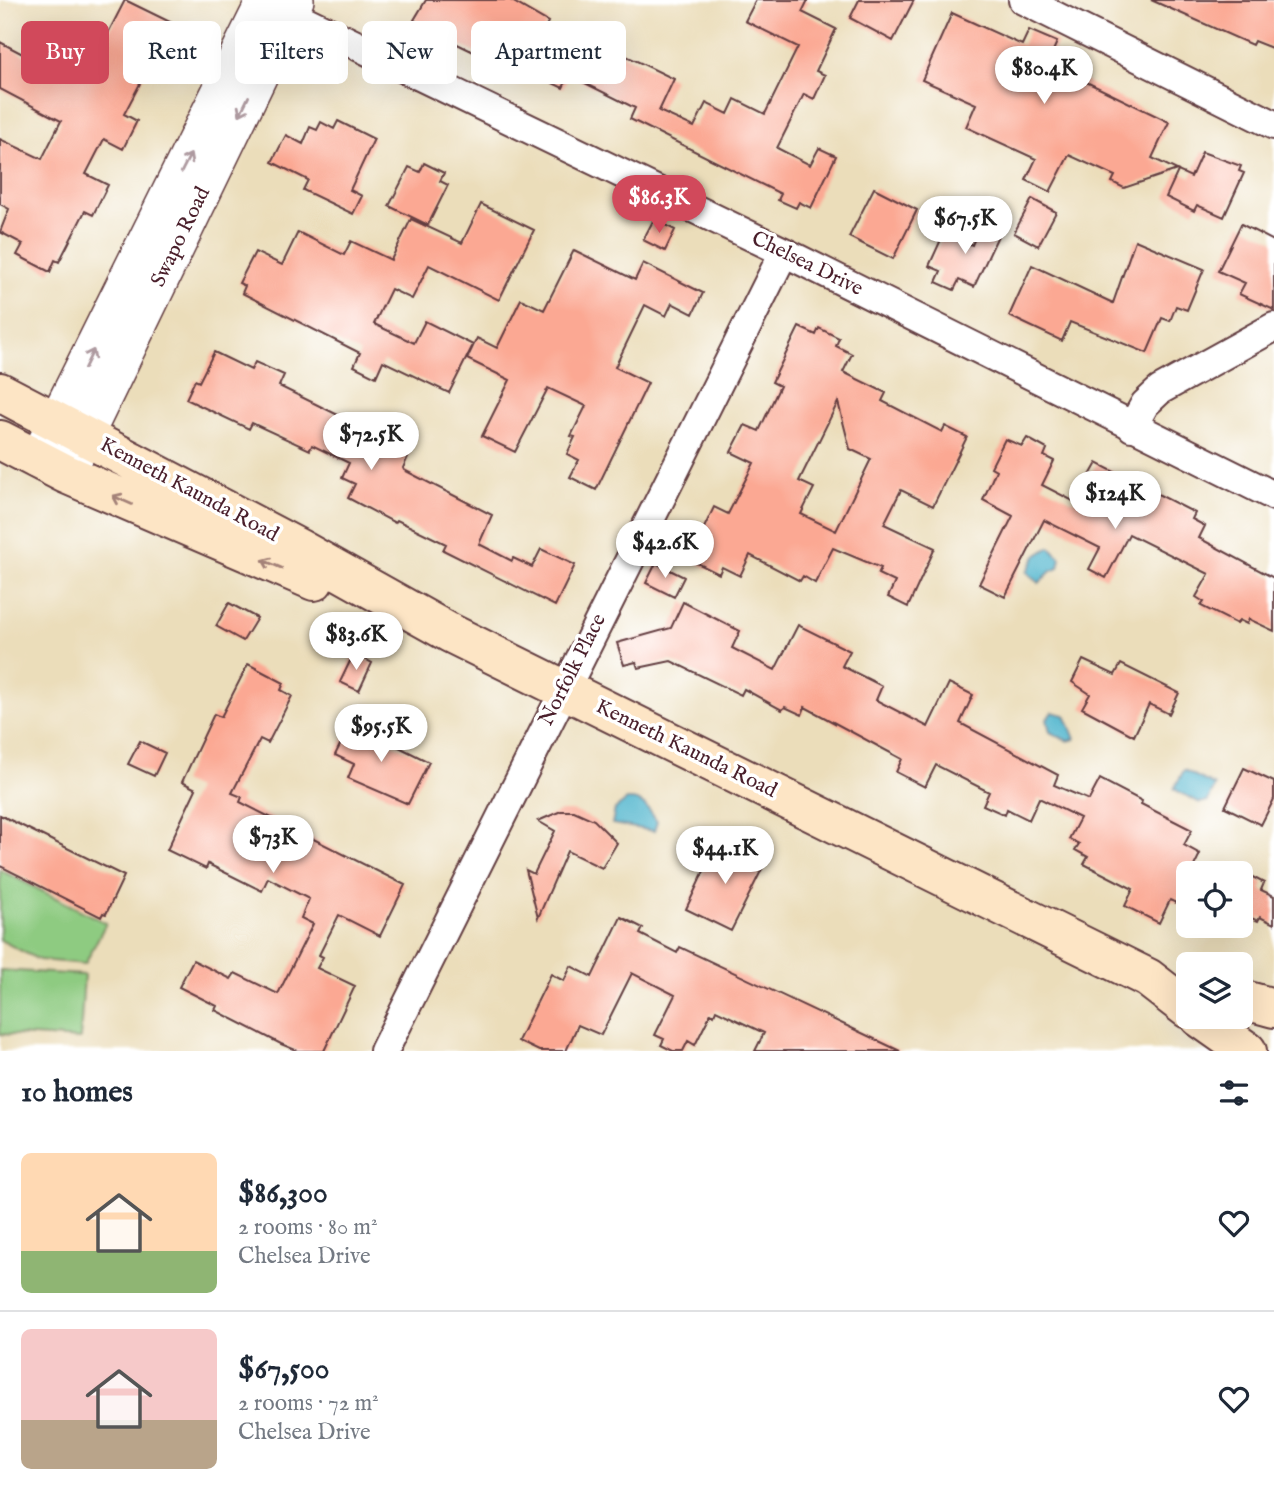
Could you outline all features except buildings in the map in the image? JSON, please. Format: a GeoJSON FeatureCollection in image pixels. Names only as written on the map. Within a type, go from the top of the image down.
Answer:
{"type":"FeatureCollection","features":[{"type":"Feature","properties":{"kind":"main road","name":"Kenneth Kaunda Road"},"geometry":{"type":"LineString","coordinates":[[0,393],[73,428],[450,633],[1148,978],[1176,1000]]}},
{"type":"Feature","properties":{"kind":"main road","name":"Kenneth Kaunda Road"},"geometry":{"type":"LineString","coordinates":[[0,440],[52,467],[287,570],[450,633]]}},
{"type":"Feature","properties":{"kind":"main road","name":"Kenneth Kaunda Road"},"geometry":{"type":"LineString","coordinates":[[1148,978],[1176,984]]}},
{"type":"Feature","properties":{"kind":"main road"},"geometry":{"type":"LineString","coordinates":[[1253,1002],[1274,1008]]}},
{"type":"Feature","properties":{"kind":"main road"},"geometry":{"type":"LineString","coordinates":[[1216,1029],[1247,1051]]}},
{"type":"Feature","properties":{"kind":"street"},"geometry":{"type":"LineString","coordinates":[[1023,0],[1274,125]]}},
{"type":"Feature","properties":{"kind":"street","name":"Chelsea Drive"},"geometry":{"type":"LineString","coordinates":[[275,3],[1274,496]]}},
{"type":"Feature","properties":{"kind":"street","name":"Swapo Road"},"geometry":{"type":"LineString","coordinates":[[52,467],[275,3]]}},
{"type":"Feature","properties":{"kind":"street","name":"Norfolk Place"},"geometry":{"type":"LineString","coordinates":[[384,1051],[784,252]]}},
{"type":"Feature","properties":{"kind":"street"},"geometry":{"type":"LineString","coordinates":[[1132,426],[1144,404],[1160,390],[1274,327]]}},
{"type":"Feature","properties":{"kind":"green space"},"geometry":{"type":"Polygon","coordinates":[[[0,870],[106,923],[85,964],[39,960],[0,940],[0,870]]]}},
{"type":"Feature","properties":{"kind":"green space"},"geometry":{"type":"Polygon","coordinates":[[[0,970],[84,975],[80,1039],[0,1034],[0,970]]]}},
{"type":"Feature","properties":{"kind":"water"},"geometry":{"type":"Polygon","coordinates":[[[1050,547],[1061,558],[1059,568],[1051,571],[1039,583],[1027,572],[1036,556],[1050,547]]]}},
{"type":"Feature","properties":{"kind":"water"},"geometry":{"type":"Polygon","coordinates":[[[1052,712],[1065,715],[1075,739],[1068,741],[1050,732],[1047,719],[1052,712]]]}},
{"type":"Feature","properties":{"kind":"water"},"geometry":{"type":"Polygon","coordinates":[[[1184,770],[1215,786],[1208,801],[1200,803],[1174,789],[1184,770]]]}},
{"type":"Feature","properties":{"kind":"water"},"geometry":{"type":"Polygon","coordinates":[[[627,800],[637,801],[648,809],[657,822],[654,831],[612,824],[615,809],[627,800]]]}}]}
